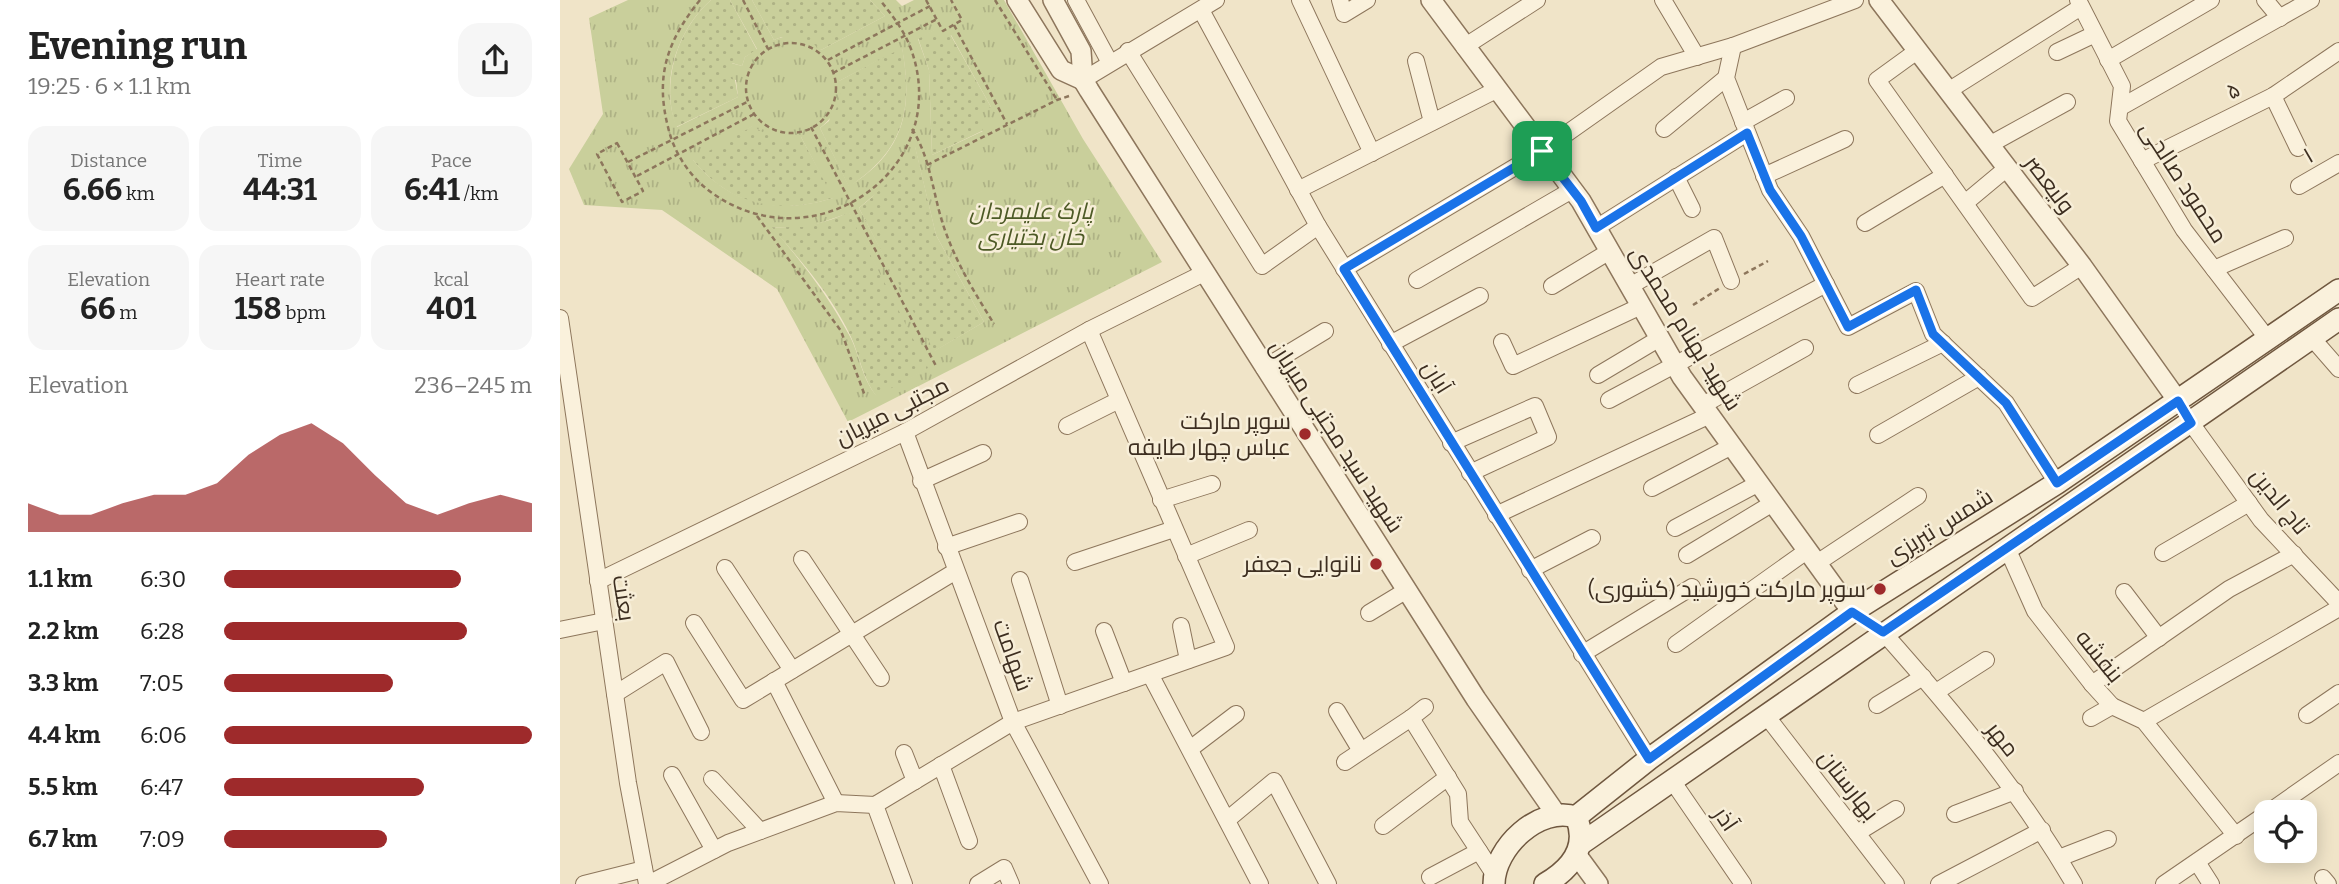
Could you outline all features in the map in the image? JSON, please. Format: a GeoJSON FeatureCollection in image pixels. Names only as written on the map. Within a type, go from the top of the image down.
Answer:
{"type":"FeatureCollection","features":[{"type":"Feature","properties":{"kind":"main road","name":"شمس تبریزی"},"geometry":{"type":"LineString","coordinates":[[1494,879],[1496,865],[1523,832],[1544,817],[1566,816],[1852,612],[2057,483],[2339,290]]}},
{"type":"Feature","properties":{"kind":"main road"},"geometry":{"type":"LineString","coordinates":[[1545,884],[1566,868],[1579,849],[1671,779],[2339,319]]}},
{"type":"Feature","properties":{"kind":"main road"},"geometry":{"type":"LineString","coordinates":[[2178,401],[2191,423]]}},
{"type":"Feature","properties":{"kind":"main road"},"geometry":{"type":"LineString","coordinates":[[1852,612],[1883,632]]}},
{"type":"Feature","properties":{"kind":"main road"},"geometry":{"type":"LineString","coordinates":[[1566,816],[1581,830],[1579,849]]}},
{"type":"Feature","properties":{"kind":"street","name":"شهید سید مجتبی میریان"},"geometry":{"type":"LineString","coordinates":[[1017,0],[1061,69],[1083,80]]}},
{"type":"Feature","properties":{"kind":"street","name":"شهید سید مجتبی میریان"},"geometry":{"type":"LineString","coordinates":[[1053,0],[1081,51],[1083,80],[1204,273],[1407,590],[1566,816]]}},
{"type":"Feature","properties":{"kind":"street"},"geometry":{"type":"LineString","coordinates":[[1077,0],[1109,61]]}},
{"type":"Feature","properties":{"kind":"street"},"geometry":{"type":"LineString","coordinates":[[1083,80],[1109,61],[1216,0]]}},
{"type":"Feature","properties":{"kind":"street"},"geometry":{"type":"LineString","coordinates":[[1300,0],[1372,153]]}},
{"type":"Feature","properties":{"kind":"street"},"geometry":{"type":"LineString","coordinates":[[1340,0],[1345,14],[1367,0]]}},
{"type":"Feature","properties":{"kind":"street","name":"شهید بهنام محمدی"},"geometry":{"type":"LineString","coordinates":[[1431,0],[1572,190],[1675,364],[1852,612]]}},
{"type":"Feature","properties":{"kind":"street"},"geometry":{"type":"LineString","coordinates":[[1464,47],[1537,0]]}},
{"type":"Feature","properties":{"kind":"street"},"geometry":{"type":"LineString","coordinates":[[1663,0],[1697,57]]}},
{"type":"Feature","properties":{"kind":"street"},"geometry":{"type":"LineString","coordinates":[[1344,269],[1542,151],[1661,67],[1733,46],[1856,0]]}},
{"type":"Feature","properties":{"kind":"street","name":"ولیعصر"},"geometry":{"type":"LineString","coordinates":[[1879,0],[2082,266],[2178,401]]}},
{"type":"Feature","properties":{"kind":"street"},"geometry":{"type":"LineString","coordinates":[[2108,60],[2211,0]]}},
{"type":"Feature","properties":{"kind":"street"},"geometry":{"type":"LineString","coordinates":[[2264,0],[2280,18]]}},
{"type":"Feature","properties":{"kind":"street"},"geometry":{"type":"LineString","coordinates":[[2122,107],[2311,0]]}},
{"type":"Feature","properties":{"kind":"street"},"geometry":{"type":"LineString","coordinates":[[1948,91],[2079,4]]}},
{"type":"Feature","properties":{"kind":"street","name":"محمود صالحی"},"geometry":{"type":"LineString","coordinates":[[2079,4],[2122,86],[2122,107],[2118,121],[2184,230],[2267,338]]}},
{"type":"Feature","properties":{"kind":"street","name":"آبان"},"geometry":{"type":"LineString","coordinates":[[1201,10],[1318,226],[1649,759]]}},
{"type":"Feature","properties":{"kind":"street"},"geometry":{"type":"LineString","coordinates":[[2057,52],[2095,34]]}},
{"type":"Feature","properties":{"kind":"street"},"geometry":{"type":"LineString","coordinates":[[1733,46],[1726,78],[1764,176],[1848,327],[1916,290],[1933,334],[2006,403],[2057,483]]}},
{"type":"Feature","properties":{"kind":"street"},"geometry":{"type":"LineString","coordinates":[[1128,51],[1262,266],[1318,226]]}},
{"type":"Feature","properties":{"kind":"street"},"geometry":{"type":"LineString","coordinates":[[1917,51],[1877,80],[2032,298],[2082,266]]}},
{"type":"Feature","properties":{"kind":"street","name":"۵"},"geometry":{"type":"LineString","coordinates":[[2142,161],[2273,96],[2339,51]]}},
{"type":"Feature","properties":{"kind":"street"},"geometry":{"type":"LineString","coordinates":[[1416,61],[1433,122]]}},
{"type":"Feature","properties":{"kind":"street"},"geometry":{"type":"LineString","coordinates":[[1664,129],[1726,78]]}},
{"type":"Feature","properties":{"kind":"street"},"geometry":{"type":"LineString","coordinates":[[1298,190],[1496,90]]}},
{"type":"Feature","properties":{"kind":"street"},"geometry":{"type":"LineString","coordinates":[[2273,96],[2298,148]]}},
{"type":"Feature","properties":{"kind":"street"},"geometry":{"type":"LineString","coordinates":[[1596,228],[1676,177],[1787,97]]}},
{"type":"Feature","properties":{"kind":"street"},"geometry":{"type":"LineString","coordinates":[[1989,145],[2067,102]]}},
{"type":"Feature","properties":{"kind":"street"},"geometry":{"type":"LineString","coordinates":[[1764,176],[1844,139]]}},
{"type":"Feature","properties":{"kind":"street","name":"۱"},"geometry":{"type":"LineString","coordinates":[[2299,186],[2339,163]]}},
{"type":"Feature","properties":{"kind":"street"},"geometry":{"type":"LineString","coordinates":[[1965,204],[2007,168]]}},
{"type":"Feature","properties":{"kind":"street"},"geometry":{"type":"LineString","coordinates":[[1865,223],[1945,175]]}},
{"type":"Feature","properties":{"kind":"street"},"geometry":{"type":"LineString","coordinates":[[1676,177],[1692,209]]}},
{"type":"Feature","properties":{"kind":"street"},"geometry":{"type":"LineString","coordinates":[[1417,280],[1572,190]]}},
{"type":"Feature","properties":{"kind":"street"},"geometry":{"type":"LineString","coordinates":[[1630,286],[1714,238],[1731,281]]}},
{"type":"Feature","properties":{"kind":"street"},"geometry":{"type":"LineString","coordinates":[[2214,269],[2285,238]]}},
{"type":"Feature","properties":{"kind":"street"},"geometry":{"type":"LineString","coordinates":[[1552,286],[1610,251]]}},
{"type":"Feature","properties":{"kind":"street","name":"مجتبی میریان"},"geometry":{"type":"LineString","coordinates":[[598,581],[905,432],[1089,330],[1204,273]]}},
{"type":"Feature","properties":{"kind":"street"},"geometry":{"type":"LineString","coordinates":[[1609,400],[1826,284]]}},
{"type":"Feature","properties":{"kind":"street"},"geometry":{"type":"LineString","coordinates":[[1390,344],[1480,296]]}},
{"type":"Feature","properties":{"kind":"street"},"geometry":{"type":"LineString","coordinates":[[1502,342],[1513,366],[1641,306]]}},
{"type":"Feature","properties":{"kind":"street","name":"بعثت"},"geometry":{"type":"LineString","coordinates":[[560,318],[615,694],[646,879]]}},
{"type":"Feature","properties":{"kind":"street"},"geometry":{"type":"LineString","coordinates":[[584,884],[646,879],[760,831],[836,803],[875,805],[1013,722],[1226,647],[1117,401],[1089,330]]}},
{"type":"Feature","properties":{"kind":"street"},"geometry":{"type":"LineString","coordinates":[[1264,368],[1325,331]]}},
{"type":"Feature","properties":{"kind":"street"},"geometry":{"type":"LineString","coordinates":[[1598,375],[1660,338]]}},
{"type":"Feature","properties":{"kind":"street"},"geometry":{"type":"LineString","coordinates":[[2312,338],[2339,369]]}},
{"type":"Feature","properties":{"kind":"street"},"geometry":{"type":"LineString","coordinates":[[1857,385],[1943,343]]}},
{"type":"Feature","properties":{"kind":"street"},"geometry":{"type":"LineString","coordinates":[[1496,515],[1706,410],[1805,348]]}},
{"type":"Feature","properties":{"kind":"street"},"geometry":{"type":"LineString","coordinates":[[1878,435],[1979,377]]}},
{"type":"Feature","properties":{"kind":"street"},"geometry":{"type":"LineString","coordinates":[[1067,426],[1117,401]]}},
{"type":"Feature","properties":{"kind":"street"},"geometry":{"type":"LineString","coordinates":[[1451,443],[1535,406],[1548,437],[1469,473]]}},
{"type":"Feature","properties":{"kind":"street","name":"تاج الدین"},"geometry":{"type":"LineString","coordinates":[[2191,423],[2249,503],[2339,606]]}},
{"type":"Feature","properties":{"kind":"street","name":"شهامت"},"geometry":{"type":"LineString","coordinates":[[905,432],[920,481],[1013,722],[1100,884]]}},
{"type":"Feature","properties":{"kind":"street"},"geometry":{"type":"LineString","coordinates":[[1652,488],[1732,446]]}},
{"type":"Feature","properties":{"kind":"street"},"geometry":{"type":"LineString","coordinates":[[920,481],[983,453]]}},
{"type":"Feature","properties":{"kind":"street"},"geometry":{"type":"LineString","coordinates":[[1675,528],[1759,483]]}},
{"type":"Feature","properties":{"kind":"street"},"geometry":{"type":"LineString","coordinates":[[1161,500],[1212,484]]}},
{"type":"Feature","properties":{"kind":"street"},"geometry":{"type":"LineString","coordinates":[[1676,644],[1812,556],[1918,496]]}},
{"type":"Feature","properties":{"kind":"street"},"geometry":{"type":"LineString","coordinates":[[1687,555],[1773,503]]}},
{"type":"Feature","properties":{"kind":"street"},"geometry":{"type":"LineString","coordinates":[[2163,553],[2249,503]]}},
{"type":"Feature","properties":{"kind":"street"},"geometry":{"type":"LineString","coordinates":[[946,547],[1020,522]]}},
{"type":"Feature","properties":{"kind":"street"},"geometry":{"type":"LineString","coordinates":[[1075,562],[1174,529]]}},
{"type":"Feature","properties":{"kind":"street"},"geometry":{"type":"LineString","coordinates":[[1186,556],[1250,530]]}},
{"type":"Feature","properties":{"kind":"street"},"geometry":{"type":"LineString","coordinates":[[1530,570],[1592,538]]}},
{"type":"Feature","properties":{"kind":"street","name":"بنفشه"},"geometry":{"type":"LineString","coordinates":[[2007,548],[2035,611],[2092,684],[2112,706],[2144,721],[2235,836]]}},
{"type":"Feature","properties":{"kind":"street"},"geometry":{"type":"LineString","coordinates":[[2092,684],[2229,589],[2294,554]]}},
{"type":"Feature","properties":{"kind":"street"},"geometry":{"type":"LineString","coordinates":[[802,559],[881,678]]}},
{"type":"Feature","properties":{"kind":"street"},"geometry":{"type":"LineString","coordinates":[[725,568],[792,670]]}},
{"type":"Feature","properties":{"kind":"street"},"geometry":{"type":"LineString","coordinates":[[694,623],[743,700],[956,571]]}},
{"type":"Feature","properties":{"kind":"street"},"geometry":{"type":"LineString","coordinates":[[1020,580],[1060,706]]}},
{"type":"Feature","properties":{"kind":"street"},"geometry":{"type":"LineString","coordinates":[[1582,654],[1692,587]]}},
{"type":"Feature","properties":{"kind":"street"},"geometry":{"type":"LineString","coordinates":[[1368,613],[1407,590]]}},
{"type":"Feature","properties":{"kind":"street"},"geometry":{"type":"LineString","coordinates":[[2124,592],[2159,638]]}},
{"type":"Feature","properties":{"kind":"street"},"geometry":{"type":"LineString","coordinates":[[2144,721],[2339,606]]}},
{"type":"Feature","properties":{"kind":"street"},"geometry":{"type":"LineString","coordinates":[[560,630],[604,621]]}},
{"type":"Feature","properties":{"kind":"street"},"geometry":{"type":"LineString","coordinates":[[1181,626],[1188,660]]}},
{"type":"Feature","properties":{"kind":"street"},"geometry":{"type":"LineString","coordinates":[[1104,631],[1124,683]]}},
{"type":"Feature","properties":{"kind":"street","name":"مهر"},"geometry":{"type":"LineString","coordinates":[[1883,632],[1936,692],[2015,791],[2059,858],[2067,882]]}},
{"type":"Feature","properties":{"kind":"street"},"geometry":{"type":"LineString","coordinates":[[1936,692],[1986,660]]}},
{"type":"Feature","properties":{"kind":"street"},"geometry":{"type":"LineString","coordinates":[[615,694],[666,662],[701,732]]}},
{"type":"Feature","properties":{"kind":"street"},"geometry":{"type":"LineString","coordinates":[[1150,674],[1260,884]]}},
{"type":"Feature","properties":{"kind":"street"},"geometry":{"type":"LineString","coordinates":[[1877,705],[1923,677]]}},
{"type":"Feature","properties":{"kind":"street"},"geometry":{"type":"LineString","coordinates":[[774,681],[836,803]]}},
{"type":"Feature","properties":{"kind":"street"},"geometry":{"type":"LineString","coordinates":[[2307,715],[2339,693]]}},
{"type":"Feature","properties":{"kind":"street"},"geometry":{"type":"LineString","coordinates":[[1345,762],[1411,718],[1424,706]]}},
{"type":"Feature","properties":{"kind":"street"},"geometry":{"type":"LineString","coordinates":[[2091,718],[2112,706]]}},
{"type":"Feature","properties":{"kind":"street"},"geometry":{"type":"LineString","coordinates":[[1337,711],[1361,751]]}},
{"type":"Feature","properties":{"kind":"street"},"geometry":{"type":"LineString","coordinates":[[1189,750],[1236,714]]}},
{"type":"Feature","properties":{"kind":"street","name":"بهارستان"},"geometry":{"type":"LineString","coordinates":[[1765,714],[1896,884]]}},
{"type":"Feature","properties":{"kind":"street"},"geometry":{"type":"LineString","coordinates":[[1411,718],[1458,794],[1460,822],[1494,879]]}},
{"type":"Feature","properties":{"kind":"street"},"geometry":{"type":"LineString","coordinates":[[904,752],[915,781]]}},
{"type":"Feature","properties":{"kind":"street"},"geometry":{"type":"LineString","coordinates":[[2286,800],[2339,763]]}},
{"type":"Feature","properties":{"kind":"street"},"geometry":{"type":"LineString","coordinates":[[941,765],[969,841]]}},
{"type":"Feature","properties":{"kind":"street"},"geometry":{"type":"LineString","coordinates":[[672,775],[714,850]]}},
{"type":"Feature","properties":{"kind":"street"},"geometry":{"type":"LineString","coordinates":[[1383,826],[1448,777]]}},
{"type":"Feature","properties":{"kind":"street"},"geometry":{"type":"LineString","coordinates":[[712,779],[760,831]]}},
{"type":"Feature","properties":{"kind":"street","name":"آذر"},"geometry":{"type":"LineString","coordinates":[[1671,779],[1743,884]]}},
{"type":"Feature","properties":{"kind":"street"},"geometry":{"type":"LineString","coordinates":[[1227,820],[1273,781],[1328,884]]}},
{"type":"Feature","properties":{"kind":"street"},"geometry":{"type":"LineString","coordinates":[[1955,814],[2015,791]]}},
{"type":"Feature","properties":{"kind":"street"},"geometry":{"type":"LineString","coordinates":[[875,805],[904,884]]}},
{"type":"Feature","properties":{"kind":"street"},"geometry":{"type":"LineString","coordinates":[[1857,833],[1896,809]]}},
{"type":"Feature","properties":{"kind":"street"},"geometry":{"type":"LineString","coordinates":[[2164,884],[2254,823]]}},
{"type":"Feature","properties":{"kind":"street"},"geometry":{"type":"LineString","coordinates":[[1938,884],[2042,830]]}},
{"type":"Feature","properties":{"kind":"street"},"geometry":{"type":"LineString","coordinates":[[2059,858],[2108,839]]}},
{"type":"Feature","properties":{"kind":"street"},"geometry":{"type":"LineString","coordinates":[[1579,849],[1598,884]]}},
{"type":"Feature","properties":{"kind":"street"},"geometry":{"type":"LineString","coordinates":[[1430,877],[1479,851]]}},
{"type":"Feature","properties":{"kind":"street"},"geometry":{"type":"LineString","coordinates":[[2197,862],[2211,884]]}},
{"type":"Feature","properties":{"kind":"street"},"geometry":{"type":"LineString","coordinates":[[978,884],[1004,868],[1011,884]]}},
{"type":"Feature","properties":{"kind":"path"},"geometry":{"type":"LineString","coordinates":[[700,0],[678,27],[664,64],[662,104],[671,140],[706,189],[730,206],[757,216],[792,220],[827,215],[851,204],[886,177],[902,155],[918,104],[917,78],[905,36],[880,0]]}},
{"type":"Feature","properties":{"kind":"path"},"geometry":{"type":"LineString","coordinates":[[743,0],[768,49]]}},
{"type":"Feature","properties":{"kind":"path"},"geometry":{"type":"LineString","coordinates":[[926,0],[943,31],[962,20],[951,0]]}},
{"type":"Feature","properties":{"kind":"path"},"geometry":{"type":"LineString","coordinates":[[927,165],[1057,100],[995,0]]}},
{"type":"Feature","properties":{"kind":"path"},"geometry":{"type":"LineString","coordinates":[[827,61],[930,6]]}},
{"type":"Feature","properties":{"kind":"path"},"geometry":{"type":"LineString","coordinates":[[833,73],[937,19]]}},
{"type":"Feature","properties":{"kind":"path"},"geometry":{"type":"LineString","coordinates":[[954,25],[1007,125]]}},
{"type":"Feature","properties":{"kind":"path"},"geometry":{"type":"LineString","coordinates":[[793,43],[806,45],[827,61],[835,86],[829,110],[811,127],[799,132],[774,130],[754,114],[748,102],[748,72],[756,58],[768,49],[793,43]]}},
{"type":"Feature","properties":{"kind":"path"},"geometry":{"type":"LineString","coordinates":[[628,162],[748,102]]}},
{"type":"Feature","properties":{"kind":"path"},"geometry":{"type":"LineString","coordinates":[[636,177],[680,156],[754,114]]}},
{"type":"Feature","properties":{"kind":"path"},"geometry":{"type":"LineString","coordinates":[[811,127],[936,366]]}},
{"type":"Feature","properties":{"kind":"path"},"geometry":{"type":"LineString","coordinates":[[912,129],[922,144],[945,232],[970,287],[994,324]]}},
{"type":"Feature","properties":{"kind":"path"},"geometry":{"type":"LineString","coordinates":[[617,143],[628,162],[643,191],[622,202],[597,154],[617,143]]}},
{"type":"Feature","properties":{"kind":"path"},"geometry":{"type":"LineString","coordinates":[[757,216],[841,331],[865,396]]}},
{"type":"Feature","properties":{"kind":"green space","name":"پارک علیمردان خان بختیاری"},"geometry":{"type":"Polygon","coordinates":[[[628,0],[711,0],[689,26],[674,59],[670,93],[677,127],[738,97],[736,80],[727,78],[731,63],[742,66],[745,57],[757,49],[730,0],[752,0],[774,40],[787,36],[799,38],[821,50],[885,16],[870,0],[896,0],[902,6],[914,0],[1004,0],[1083,139],[1162,262],[848,422],[777,289],[662,210],[584,205],[569,169],[603,114],[589,18],[628,0]],[[935,30],[918,39],[929,70],[932,155],[983,131],[977,115],[991,107],[951,35],[941,38],[935,30]],[[902,48],[839,81],[837,107],[820,128],[849,186],[882,159],[901,127],[906,90],[902,48]],[[753,126],[693,160],[723,187],[756,202],[793,206],[833,198],[801,137],[776,138],[753,126]],[[915,147],[904,165],[859,208],[934,351],[984,322],[936,235],[915,147]],[[849,213],[808,227],[772,227],[831,305],[852,341],[867,382],[877,396],[928,368],[849,213]]]}},
{"type":"Feature","properties":{"kind":"green space"},"geometry":{"type":"Polygon","coordinates":[[[711,0],[730,0],[757,50],[745,57],[742,66],[732,63],[738,97],[676,127],[670,93],[675,59],[689,27],[711,0]]]}},
{"type":"Feature","properties":{"kind":"green space"},"geometry":{"type":"Polygon","coordinates":[[[752,0],[870,0],[885,16],[821,50],[781,37],[774,40],[752,0]]]}},
{"type":"Feature","properties":{"kind":"green space"},"geometry":{"type":"Polygon","coordinates":[[[936,29],[950,34],[991,107],[984,130],[932,155],[929,70],[918,38],[936,29]]]}},
{"type":"Feature","properties":{"kind":"green space"},"geometry":{"type":"Polygon","coordinates":[[[902,47],[906,90],[901,126],[882,158],[849,187],[820,128],[829,121],[839,81],[902,47]]]}},
{"type":"Feature","properties":{"kind":"green space"},"geometry":{"type":"Polygon","coordinates":[[[754,125],[759,130],[801,137],[834,198],[793,206],[756,203],[723,188],[692,159],[754,125]]]}},
{"type":"Feature","properties":{"kind":"green space"},"geometry":{"type":"Polygon","coordinates":[[[915,146],[936,235],[984,322],[933,352],[859,208],[871,198],[915,146]]]}},
{"type":"Feature","properties":{"kind":"green space"},"geometry":{"type":"Polygon","coordinates":[[[849,212],[929,368],[877,397],[835,307],[771,227],[811,225],[849,212]]]}},
{"type":"Feature","properties":{"kind":"place","name":"سوپر مارکت عباس چهار طایفه"},"geometry":{"type":"Point","coordinates":[1305,434]}},
{"type":"Feature","properties":{"kind":"place","name":"نانوایی جعفر"},"geometry":{"type":"Point","coordinates":[1376,564]}},
{"type":"Feature","properties":{"kind":"place","name":"سوپر مارکت خورشید (کشوری)"},"geometry":{"type":"Point","coordinates":[1880,589]}},
{"type":"Feature","properties":{"kind":"route"},"geometry":{"type":"LineString","coordinates":[[1747,133],[1770,190],[1801,236],[1848,327],[1916,290],[1933,334],[2006,403],[2057,483],[2178,401],[2191,423],[1883,632],[1852,612],[1649,759],[1344,269],[1542,151],[1581,201],[1596,228],[1747,133]]}}]}
